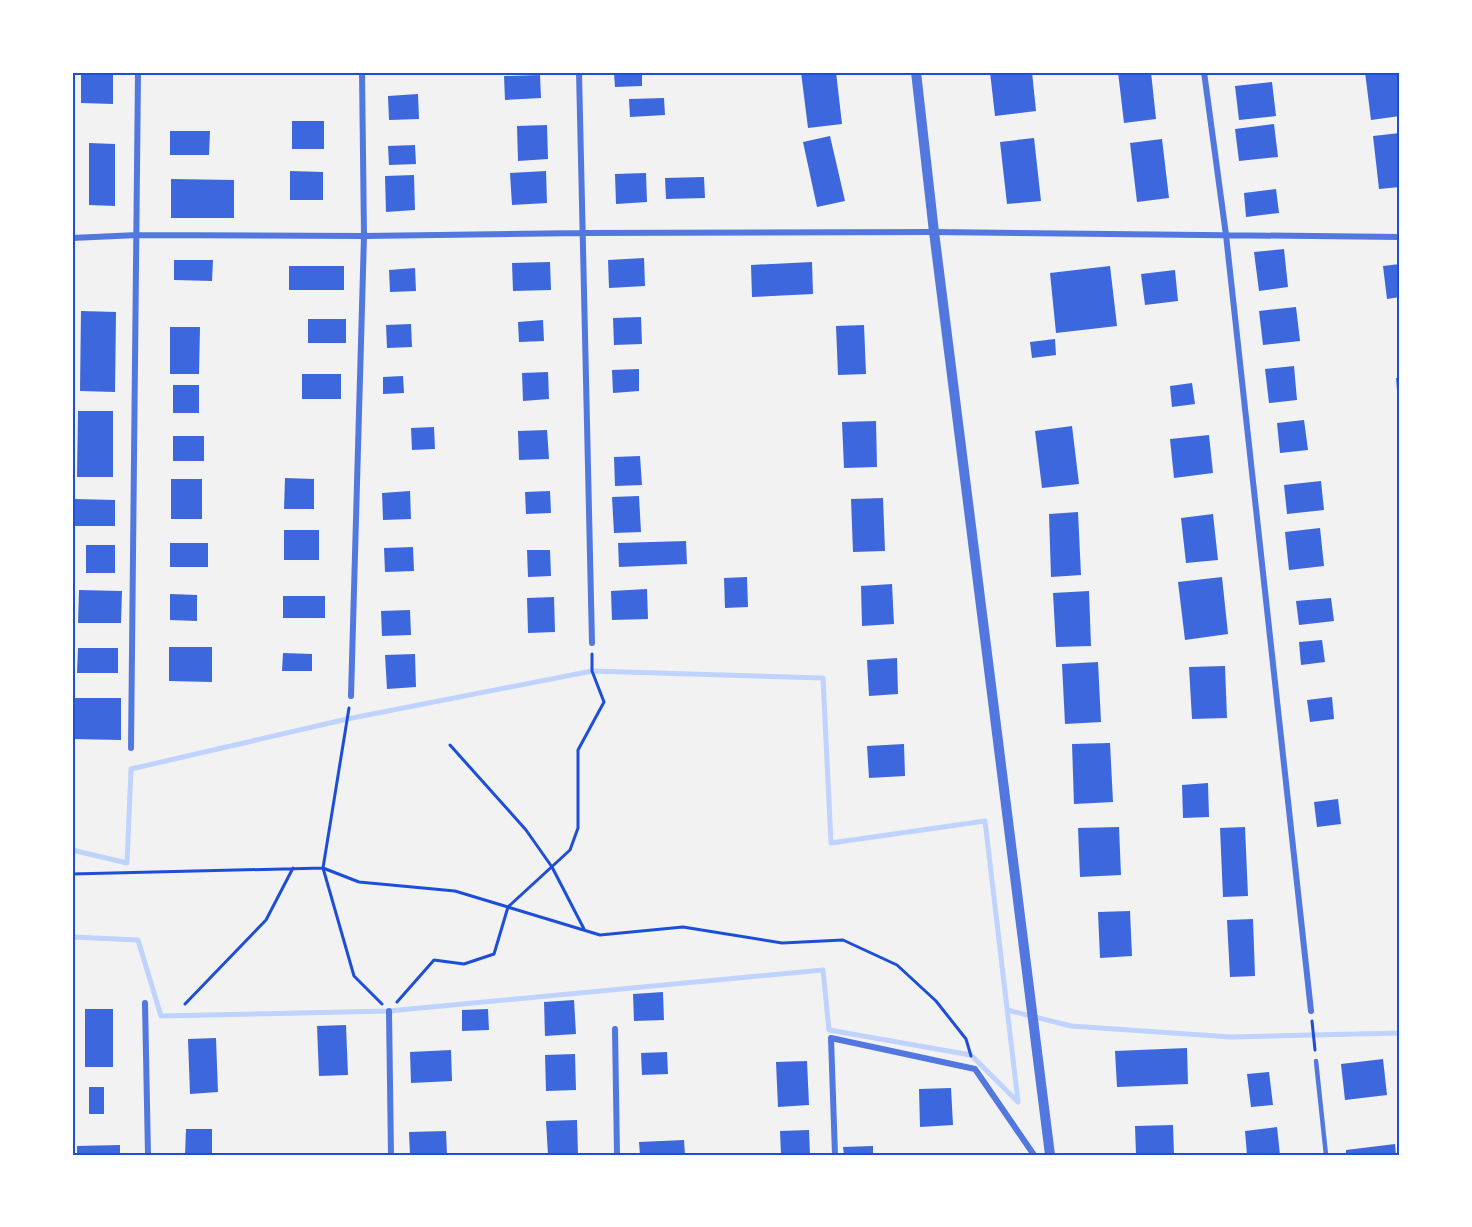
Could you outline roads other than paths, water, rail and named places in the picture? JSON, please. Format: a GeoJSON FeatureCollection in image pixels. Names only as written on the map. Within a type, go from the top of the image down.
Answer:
{"type":"FeatureCollection","features":[{"type":"Feature","properties":{"kind":"street"},"geometry":{"type":"LineString","coordinates":[[130,748],[138,236],[138,72]]}},
{"type":"Feature","properties":{"kind":"street"},"geometry":{"type":"LineString","coordinates":[[351,696],[364,236],[362,72]]}},
{"type":"Feature","properties":{"kind":"street"},"geometry":{"type":"LineString","coordinates":[[579,72],[592,643]]}},
{"type":"Feature","properties":{"kind":"street"},"geometry":{"type":"LineString","coordinates":[[916,72],[1050,1155]]}},
{"type":"Feature","properties":{"kind":"street"},"geometry":{"type":"LineString","coordinates":[[1204,72],[1226,236],[1311,1011]]}},
{"type":"Feature","properties":{"kind":"street"},"geometry":{"type":"LineString","coordinates":[[72,238],[583,232],[934,232],[1400,237]]}},
{"type":"Feature","properties":{"kind":"street"},"geometry":{"type":"LineString","coordinates":[[145,1003],[148,1155]]}},
{"type":"Feature","properties":{"kind":"street"},"geometry":{"type":"LineString","coordinates":[[389,1011],[390,1155]]}},
{"type":"Feature","properties":{"kind":"street"},"geometry":{"type":"LineString","coordinates":[[615,1029],[617,1155]]}},
{"type":"Feature","properties":{"kind":"street"},"geometry":{"type":"LineString","coordinates":[[835,1155],[831,1038],[975,1069],[1034,1155]]}},
{"type":"Feature","properties":{"kind":"lane"},"geometry":{"type":"LineString","coordinates":[[1316,1061],[1326,1155]]}},
{"type":"Feature","properties":{"kind":"waterway"},"geometry":{"type":"LineString","coordinates":[[72,850],[127,863],[131,769],[347,719],[592,671],[823,678],[831,843],[985,821],[1018,1102]]}},
{"type":"Feature","properties":{"kind":"waterway"},"geometry":{"type":"LineString","coordinates":[[72,937],[138,940],[161,1016],[389,1011],[823,970],[829,1030],[971,1055],[1018,1102]]}},
{"type":"Feature","properties":{"kind":"waterway"},"geometry":{"type":"LineString","coordinates":[[1007,1010],[1071,1026],[1231,1037],[1400,1033]]}}]}
